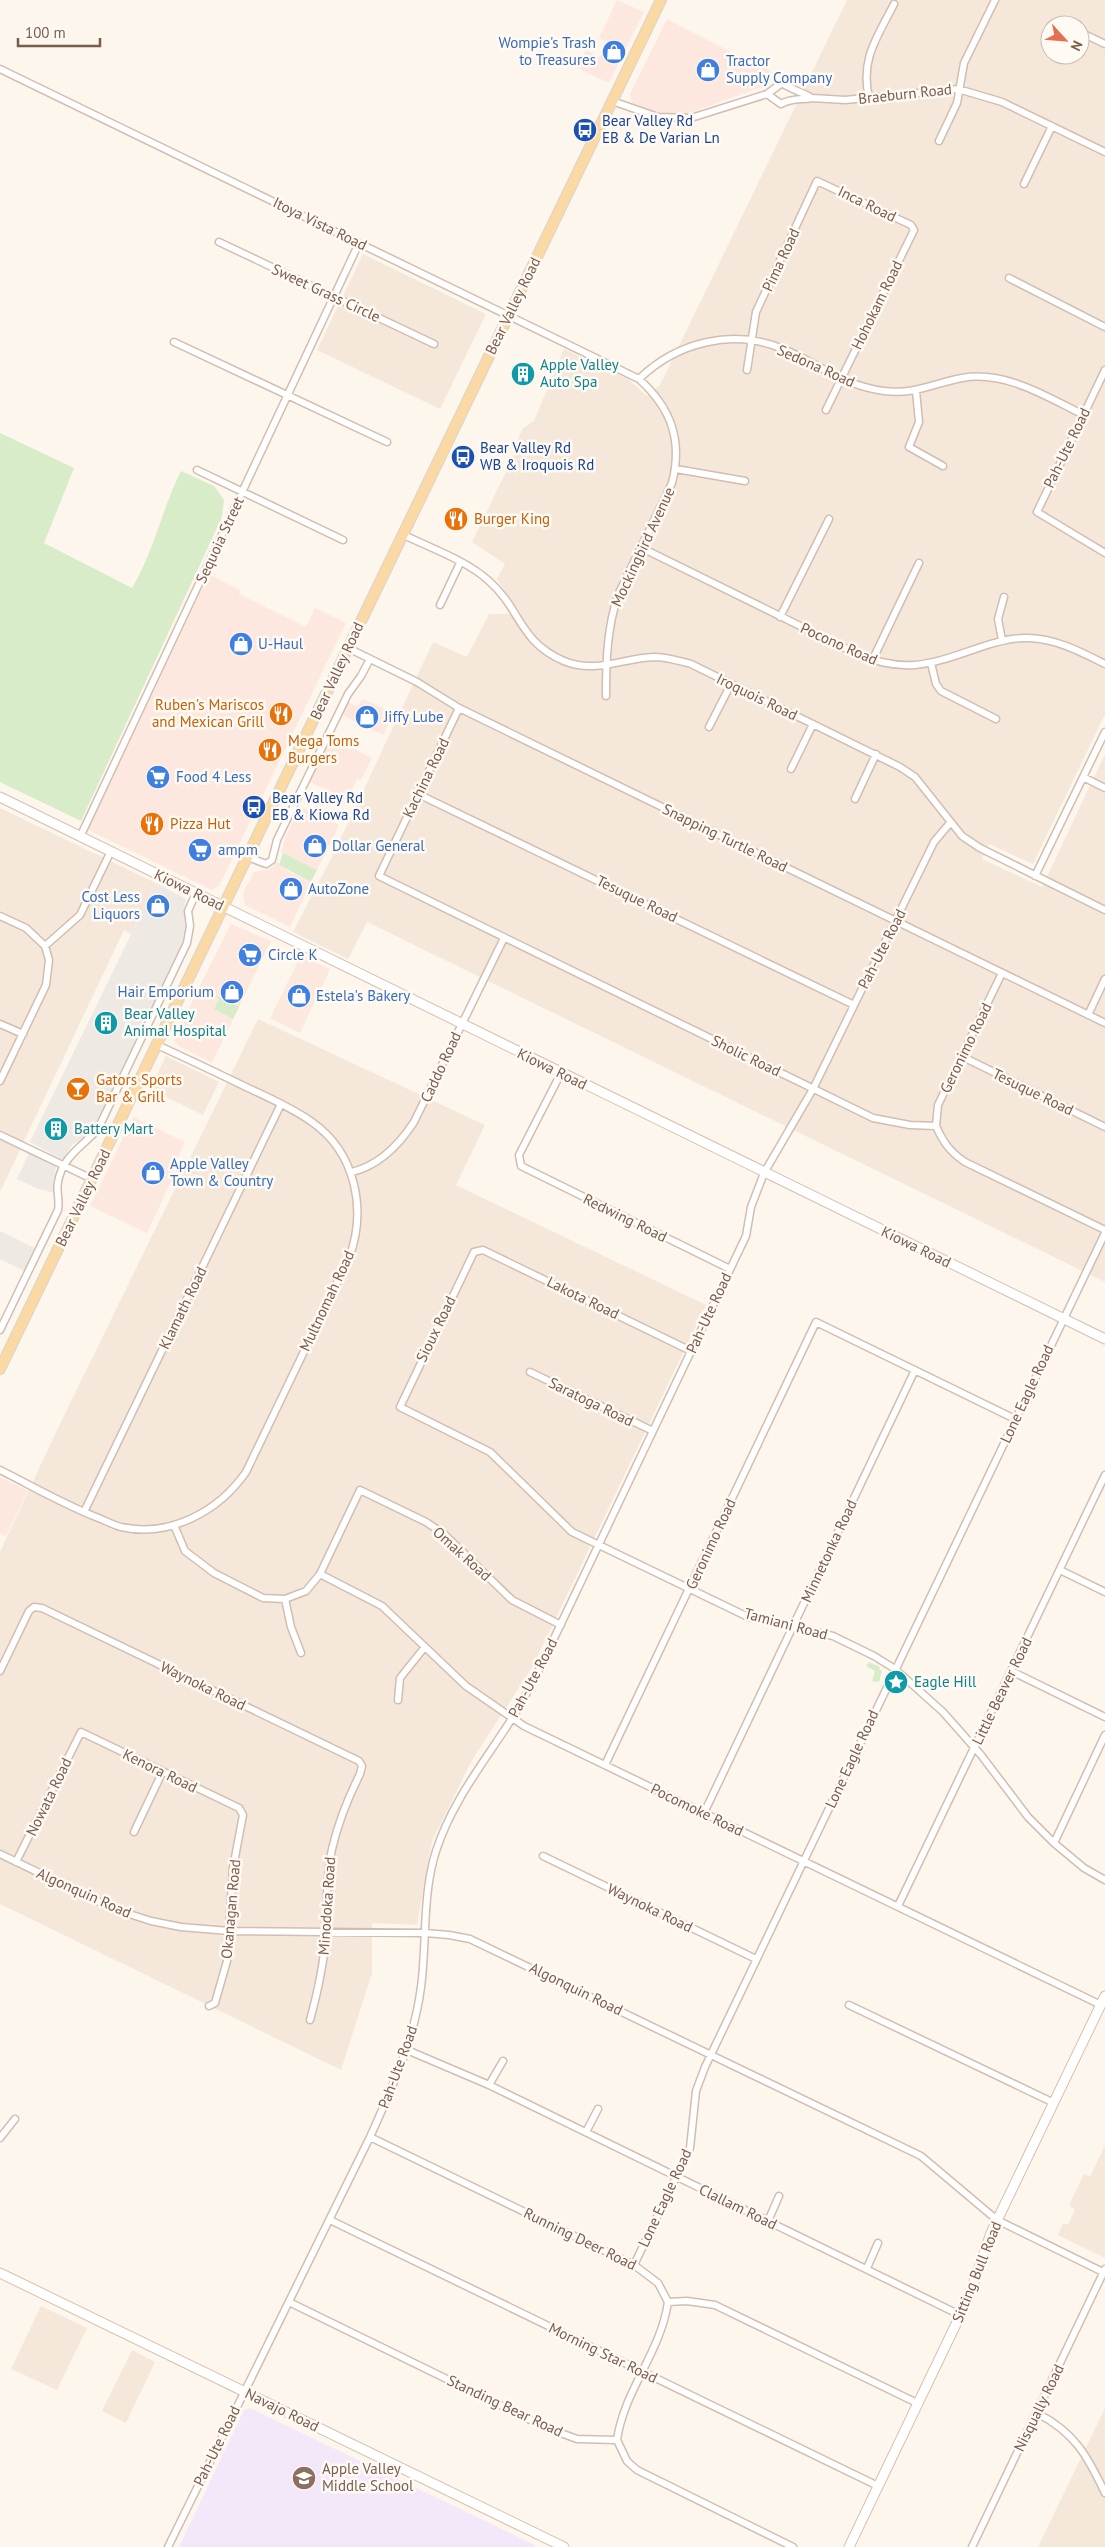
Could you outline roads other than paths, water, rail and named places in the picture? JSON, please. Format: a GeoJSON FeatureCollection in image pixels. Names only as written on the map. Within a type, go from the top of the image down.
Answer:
{"type":"FeatureCollection","features":[{"type":"Feature","properties":{"kind":"main road","name":"Bear Valley Road"},"geometry":{"type":"LineString","coordinates":[[0,1369],[661,0]]}},
{"type":"Feature","properties":{"kind":"street"},"geometry":{"type":"LineString","coordinates":[[939,141],[957,103],[958,88],[964,63],[995,0]]}},
{"type":"Feature","properties":{"kind":"street"},"geometry":{"type":"LineString","coordinates":[[869,98],[866,74],[867,60],[894,4]]}},
{"type":"Feature","properties":{"kind":"street"},"geometry":{"type":"LineString","coordinates":[[1090,37],[1105,44]]}},
{"type":"Feature","properties":{"kind":"street","name":"Itoya Vista Road"},"geometry":{"type":"LineString","coordinates":[[0,69],[639,379]]}},
{"type":"Feature","properties":{"kind":"street","name":"Braeburn Road"},"geometry":{"type":"LineString","coordinates":[[612,101],[644,114],[665,118],[691,118],[768,94],[782,83],[792,90],[802,92],[812,98]]}},
{"type":"Feature","properties":{"kind":"street","name":"Braeburn Road"},"geometry":{"type":"LineString","coordinates":[[768,94],[781,104],[791,98],[801,100],[812,98],[845,100],[958,88],[1002,102],[1105,152]]}},
{"type":"Feature","properties":{"kind":"street"},"geometry":{"type":"LineString","coordinates":[[791,98],[792,90]]}},
{"type":"Feature","properties":{"kind":"street"},"geometry":{"type":"LineString","coordinates":[[1024,184],[1052,126]]}},
{"type":"Feature","properties":{"kind":"street","name":"Inca Road"},"geometry":{"type":"LineString","coordinates":[[818,181],[911,225],[914,230]]}},
{"type":"Feature","properties":{"kind":"street","name":"Pima Road"},"geometry":{"type":"LineString","coordinates":[[747,370],[756,312],[818,181]]}},
{"type":"Feature","properties":{"kind":"street","name":"Hohokam Road"},"geometry":{"type":"LineString","coordinates":[[826,410],[914,230]]}},
{"type":"Feature","properties":{"kind":"street","name":"Sweet Grass Circle"},"geometry":{"type":"LineString","coordinates":[[219,242],[434,344]]}},
{"type":"Feature","properties":{"kind":"street","name":"Sequoia Street"},"geometry":{"type":"LineString","coordinates":[[81,836],[359,243]]}},
{"type":"Feature","properties":{"kind":"street"},"geometry":{"type":"LineString","coordinates":[[1008,278],[1105,327]]}},
{"type":"Feature","properties":{"kind":"street","name":"Sedona Road"},"geometry":{"type":"LineString","coordinates":[[639,379],[653,366],[672,354],[704,342],[724,339],[750,341],[783,349],[841,379],[886,391],[916,391],[963,378],[992,377],[1037,392],[1084,415]]}},
{"type":"Feature","properties":{"kind":"street"},"geometry":{"type":"LineString","coordinates":[[174,342],[387,442]]}},
{"type":"Feature","properties":{"kind":"street","name":"Pah-Ute Road"},"geometry":{"type":"LineString","coordinates":[[1105,370],[1037,512],[1043,518],[1075,534],[1105,553]]}},
{"type":"Feature","properties":{"kind":"street","name":"Mockingbird Avenue"},"geometry":{"type":"LineString","coordinates":[[606,696],[607,635],[612,613],[672,483],[676,469],[676,451],[670,420],[655,394],[639,379]]}},
{"type":"Feature","properties":{"kind":"street"},"geometry":{"type":"LineString","coordinates":[[916,391],[919,422],[909,447],[943,466]]}},
{"type":"Feature","properties":{"kind":"street"},"geometry":{"type":"LineString","coordinates":[[676,469],[745,481]]}},
{"type":"Feature","properties":{"kind":"street"},"geometry":{"type":"LineString","coordinates":[[197,470],[343,540]]}},
{"type":"Feature","properties":{"kind":"street"},"geometry":{"type":"LineString","coordinates":[[780,617],[828,519]]}},
{"type":"Feature","properties":{"kind":"street","name":"Iroquois Road"},"geometry":{"type":"LineString","coordinates":[[402,534],[460,563],[491,582],[509,603],[522,628],[548,653],[565,662],[581,665],[606,666],[654,657],[673,659],[691,664],[876,754],[915,777],[962,836],[980,848],[1105,910]]}},
{"type":"Feature","properties":{"kind":"street","name":"Pocono Road"},"geometry":{"type":"LineString","coordinates":[[642,548],[872,661],[892,666],[931,663],[1002,640],[1028,638],[1054,641],[1105,664]]}},
{"type":"Feature","properties":{"kind":"street"},"geometry":{"type":"LineString","coordinates":[[440,605],[460,563]]}},
{"type":"Feature","properties":{"kind":"street"},"geometry":{"type":"LineString","coordinates":[[872,661],[919,563]]}},
{"type":"Feature","properties":{"kind":"street"},"geometry":{"type":"LineString","coordinates":[[1002,640],[998,619],[1004,596]]}},
{"type":"Feature","properties":{"kind":"street","name":"Snapping Turtle Road"},"geometry":{"type":"LineString","coordinates":[[348,648],[417,682],[459,708],[1105,1023]]}},
{"type":"Feature","properties":{"kind":"street"},"geometry":{"type":"LineString","coordinates":[[248,856],[266,864],[272,860],[277,840],[348,694],[362,676],[370,659]]}},
{"type":"Feature","properties":{"kind":"street"},"geometry":{"type":"LineString","coordinates":[[931,663],[936,684],[941,691],[996,719]]}},
{"type":"Feature","properties":{"kind":"street"},"geometry":{"type":"LineString","coordinates":[[709,727],[731,684]]}},
{"type":"Feature","properties":{"kind":"street","name":"Kachina Road"},"geometry":{"type":"LineString","coordinates":[[379,876],[459,708]]}},
{"type":"Feature","properties":{"kind":"street"},"geometry":{"type":"LineString","coordinates":[[791,769],[813,724]]}},
{"type":"Feature","properties":{"kind":"street"},"geometry":{"type":"LineString","coordinates":[[1036,876],[1105,732]]}},
{"type":"Feature","properties":{"kind":"street"},"geometry":{"type":"LineString","coordinates":[[855,799],[876,754]]}},
{"type":"Feature","properties":{"kind":"street"},"geometry":{"type":"LineString","coordinates":[[1084,777],[1105,788]]}},
{"type":"Feature","properties":{"kind":"street","name":"Tesuque Road"},"geometry":{"type":"LineString","coordinates":[[418,794],[854,1005]]}},
{"type":"Feature","properties":{"kind":"street","name":"Kiowa Road"},"geometry":{"type":"LineString","coordinates":[[0,797],[1105,1340]]}},
{"type":"Feature","properties":{"kind":"street","name":"Pah-Ute Road"},"geometry":{"type":"LineString","coordinates":[[168,2547],[370,2137],[407,2050],[421,1986],[428,1884],[436,1851],[453,1809],[476,1770],[513,1717],[561,1625],[746,1236],[752,1207],[764,1173],[813,1089],[934,842],[950,823]]}},
{"type":"Feature","properties":{"kind":"street"},"geometry":{"type":"LineString","coordinates":[[45,946],[80,915],[111,851]]}},
{"type":"Feature","properties":{"kind":"street","name":"Sholic Road"},"geometry":{"type":"LineString","coordinates":[[379,876],[873,1118],[910,1125],[936,1126]]}},
{"type":"Feature","properties":{"kind":"street"},"geometry":{"type":"LineString","coordinates":[[0,1330],[58,1210],[60,1196],[58,1183],[65,1166],[75,1148],[98,1129],[187,944],[190,927],[188,911],[196,894]]}},
{"type":"Feature","properties":{"kind":"street"},"geometry":{"type":"LineString","coordinates":[[0,916],[26,928],[45,946],[49,960],[46,985],[0,1081]]}},
{"type":"Feature","properties":{"kind":"street","name":"Caddo Road"},"geometry":{"type":"LineString","coordinates":[[352,1172],[362,1170],[386,1156],[403,1138],[414,1122],[504,938]]}},
{"type":"Feature","properties":{"kind":"street","name":"Geronimo Road"},"geometry":{"type":"LineString","coordinates":[[936,1126],[938,1105],[1002,973]]}},
{"type":"Feature","properties":{"kind":"street"},"geometry":{"type":"LineString","coordinates":[[1088,1014],[1105,980]]}},
{"type":"Feature","properties":{"kind":"street"},"geometry":{"type":"LineString","coordinates":[[0,1024],[22,1034]]}},
{"type":"Feature","properties":{"kind":"street","name":"Multnomah Road"},"geometry":{"type":"LineString","coordinates":[[0,1470],[84,1512],[121,1527],[150,1528],[174,1525],[213,1507],[226,1496],[246,1472],[340,1276],[355,1240],[358,1207],[352,1172],[335,1145],[313,1122],[282,1104],[158,1044]]}},
{"type":"Feature","properties":{"kind":"street","name":"Tesuque Road"},"geometry":{"type":"LineString","coordinates":[[961,1056],[1105,1127]]}},
{"type":"Feature","properties":{"kind":"street","name":"Redwing Road"},"geometry":{"type":"LineString","coordinates":[[560,1073],[519,1155],[521,1166],[730,1269]]}},
{"type":"Feature","properties":{"kind":"street","name":"Klamath Road"},"geometry":{"type":"LineString","coordinates":[[84,1512],[282,1104]]}},
{"type":"Feature","properties":{"kind":"street"},"geometry":{"type":"LineString","coordinates":[[936,1126],[942,1141],[953,1154],[965,1162],[1105,1232]]}},
{"type":"Feature","properties":{"kind":"street"},"geometry":{"type":"LineString","coordinates":[[0,1134],[92,1179]]}},
{"type":"Feature","properties":{"kind":"street","name":"Lone Eagle Road"},"geometry":{"type":"LineString","coordinates":[[634,2265],[690,2148],[696,2090],[711,2054],[1105,1232]]}},
{"type":"Feature","properties":{"kind":"street","name":"Lakota Road"},"geometry":{"type":"LineString","coordinates":[[474,1252],[483,1250],[691,1351]]}},
{"type":"Feature","properties":{"kind":"street","name":"Sioux Road"},"geometry":{"type":"LineString","coordinates":[[400,1407],[474,1252]]}},
{"type":"Feature","properties":{"kind":"street","name":"Geronimo Road"},"geometry":{"type":"LineString","coordinates":[[605,1765],[816,1322],[915,1370]]}},
{"type":"Feature","properties":{"kind":"street"},"geometry":{"type":"LineString","coordinates":[[915,1370],[1015,1419]]}},
{"type":"Feature","properties":{"kind":"street","name":"Minnetonka Road"},"geometry":{"type":"LineString","coordinates":[[704,1813],[915,1370]]}},
{"type":"Feature","properties":{"kind":"street","name":"Saratoga Road"},"geometry":{"type":"LineString","coordinates":[[530,1372],[652,1431]]}},
{"type":"Feature","properties":{"kind":"street","name":"Tamiani Road"},"geometry":{"type":"LineString","coordinates":[[400,1407],[490,1452],[572,1532],[748,1617],[833,1636],[874,1656],[895,1669],[928,1696],[975,1748],[1028,1817],[1054,1843],[1084,1868],[1105,1880]]}},
{"type":"Feature","properties":{"kind":"street","name":"Little Beaver Road"},"geometry":{"type":"LineString","coordinates":[[898,1906],[1105,1475]]}},
{"type":"Feature","properties":{"kind":"street","name":"Omak Road"},"geometry":{"type":"LineString","coordinates":[[320,1574],[360,1490],[426,1522],[444,1534],[512,1600],[561,1625]]}},
{"type":"Feature","properties":{"kind":"street"},"geometry":{"type":"LineString","coordinates":[[174,1525],[185,1551],[214,1573],[263,1598],[285,1599],[306,1591],[320,1574]]}},
{"type":"Feature","properties":{"kind":"street"},"geometry":{"type":"LineString","coordinates":[[1060,1570],[1105,1592]]}},
{"type":"Feature","properties":{"kind":"street","name":"Pocomoke Road"},"geometry":{"type":"LineString","coordinates":[[320,1574],[382,1606],[466,1686],[524,1726],[898,1906],[1103,2001]]}},
{"type":"Feature","properties":{"kind":"street"},"geometry":{"type":"LineString","coordinates":[[285,1599],[291,1627],[301,1653]]}},
{"type":"Feature","properties":{"kind":"street","name":"Waynoka Road"},"geometry":{"type":"LineString","coordinates":[[0,1671],[29,1611],[34,1607],[42,1608],[359,1761],[362,1766]]}},
{"type":"Feature","properties":{"kind":"street"},"geometry":{"type":"LineString","coordinates":[[398,1700],[400,1678],[424,1648]]}},
{"type":"Feature","properties":{"kind":"street"},"geometry":{"type":"LineString","coordinates":[[1011,1671],[1105,1717]]}},
{"type":"Feature","properties":{"kind":"street","name":"Kenora Road"},"geometry":{"type":"LineString","coordinates":[[81,1732],[162,1773],[239,1808]]}},
{"type":"Feature","properties":{"kind":"street","name":"Nowata Road"},"geometry":{"type":"LineString","coordinates":[[16,1862],[81,1732]]}},
{"type":"Feature","properties":{"kind":"street"},"geometry":{"type":"LineString","coordinates":[[1054,1843],[1105,1735]]}},
{"type":"Feature","properties":{"kind":"street","name":"Minodoka Road"},"geometry":{"type":"LineString","coordinates":[[310,2020],[320,1987],[326,1932],[326,1887],[332,1850],[340,1818],[362,1766]]}},
{"type":"Feature","properties":{"kind":"street"},"geometry":{"type":"LineString","coordinates":[[134,1832],[162,1773]]}},
{"type":"Feature","properties":{"kind":"street","name":"Okanagan Road"},"geometry":{"type":"LineString","coordinates":[[209,2006],[215,2004],[222,1986],[227,1961],[233,1868],[243,1815],[239,1808]]}},
{"type":"Feature","properties":{"kind":"street","name":"Algonquin Road"},"geometry":{"type":"LineString","coordinates":[[0,1854],[114,1909],[151,1921],[181,1927],[229,1931],[425,1933],[449,1934],[470,1939],[921,2156],[998,2220],[1105,2271]]}},
{"type":"Feature","properties":{"kind":"street","name":"Waynoka Road"},"geometry":{"type":"LineString","coordinates":[[543,1856],[756,1959]]}},
{"type":"Feature","properties":{"kind":"street","name":"Sitting Bull Road"},"geometry":{"type":"LineString","coordinates":[[849,2547],[960,2315],[998,2220],[1103,2001]]}},
{"type":"Feature","properties":{"kind":"street"},"geometry":{"type":"LineString","coordinates":[[849,2005],[1054,2103]]}},
{"type":"Feature","properties":{"kind":"street","name":"Clallam Road"},"geometry":{"type":"LineString","coordinates":[[407,2050],[488,2085],[867,2268],[960,2315]]}},
{"type":"Feature","properties":{"kind":"street"},"geometry":{"type":"LineString","coordinates":[[488,2085],[503,2062]]}},
{"type":"Feature","properties":{"kind":"street"},"geometry":{"type":"LineString","coordinates":[[586,2132],[598,2109]]}},
{"type":"Feature","properties":{"kind":"street"},"geometry":{"type":"LineString","coordinates":[[0,2138],[15,2119]]}},
{"type":"Feature","properties":{"kind":"street","name":"Running Deer Road"},"geometry":{"type":"LineString","coordinates":[[370,2137],[634,2265],[658,2283],[668,2302]]}},
{"type":"Feature","properties":{"kind":"street"},"geometry":{"type":"LineString","coordinates":[[768,2221],[779,2196]]}},
{"type":"Feature","properties":{"kind":"street","name":"Morning Star Road"},"geometry":{"type":"LineString","coordinates":[[330,2220],[878,2486]]}},
{"type":"Feature","properties":{"kind":"street"},"geometry":{"type":"LineString","coordinates":[[867,2268],[878,2243]]}},
{"type":"Feature","properties":{"kind":"street","name":"Nisqually Road"},"geometry":{"type":"LineString","coordinates":[[972,2547],[1105,2271]]}},
{"type":"Feature","properties":{"kind":"street","name":"Navajo Road"},"geometry":{"type":"LineString","coordinates":[[0,2273],[564,2547]]}},
{"type":"Feature","properties":{"kind":"street"},"geometry":{"type":"LineString","coordinates":[[793,2547],[637,2470],[627,2461],[617,2440],[622,2412],[665,2324],[668,2302],[687,2301],[715,2305],[918,2403]]}},
{"type":"Feature","properties":{"kind":"street","name":"Standing Bear Road"},"geometry":{"type":"LineString","coordinates":[[290,2302],[547,2428],[577,2440],[617,2440]]}},
{"type":"Feature","properties":{"kind":"street"},"geometry":{"type":"LineString","coordinates":[[1037,2413],[1051,2420],[1078,2444],[1089,2459],[1105,2493]]}},
{"type":"Feature","properties":{"kind":"place","name":"Wompie's Trash to Treasures"},"geometry":{"type":"Point","coordinates":[614,52]}},
{"type":"Feature","properties":{"kind":"place","name":"Tractor Supply Company"},"geometry":{"type":"Point","coordinates":[708,70]}},
{"type":"Feature","properties":{"kind":"place","name":"Bear Valley Rd EB & De Varian Ln"},"geometry":{"type":"Point","coordinates":[585,130]}},
{"type":"Feature","properties":{"kind":"place","name":"Apple Valley Auto Spa"},"geometry":{"type":"Point","coordinates":[523,374]}},
{"type":"Feature","properties":{"kind":"place","name":"Bear Valley Rd WB & Iroquois Rd"},"geometry":{"type":"Point","coordinates":[463,457]}},
{"type":"Feature","properties":{"kind":"place","name":"Burger King"},"geometry":{"type":"Point","coordinates":[456,519]}},
{"type":"Feature","properties":{"kind":"place","name":"U-Haul"},"geometry":{"type":"Point","coordinates":[241,644]}},
{"type":"Feature","properties":{"kind":"place","name":"Ruben's Mariscos and Mexican Grill"},"geometry":{"type":"Point","coordinates":[281,714]}},
{"type":"Feature","properties":{"kind":"place","name":"Jiffy Lube"},"geometry":{"type":"Point","coordinates":[367,717]}},
{"type":"Feature","properties":{"kind":"place","name":"Mega Toms Burgers"},"geometry":{"type":"Point","coordinates":[270,750]}},
{"type":"Feature","properties":{"kind":"place","name":"Food 4 Less"},"geometry":{"type":"Point","coordinates":[158,777]}},
{"type":"Feature","properties":{"kind":"place","name":"Bear Valley Rd EB & Kiowa Rd"},"geometry":{"type":"Point","coordinates":[254,807]}},
{"type":"Feature","properties":{"kind":"place","name":"Pizza Hut"},"geometry":{"type":"Point","coordinates":[152,824]}},
{"type":"Feature","properties":{"kind":"place","name":"Dollar General"},"geometry":{"type":"Point","coordinates":[315,846]}},
{"type":"Feature","properties":{"kind":"place","name":"ampm"},"geometry":{"type":"Point","coordinates":[200,850]}},
{"type":"Feature","properties":{"kind":"place","name":"AutoZone"},"geometry":{"type":"Point","coordinates":[291,889]}},
{"type":"Feature","properties":{"kind":"place","name":"Cost Less Liquors"},"geometry":{"type":"Point","coordinates":[158,906]}},
{"type":"Feature","properties":{"kind":"place","name":"Circle K"},"geometry":{"type":"Point","coordinates":[250,955]}},
{"type":"Feature","properties":{"kind":"place","name":"Hair Emporium"},"geometry":{"type":"Point","coordinates":[232,992]}},
{"type":"Feature","properties":{"kind":"place","name":"Estela's Bakery"},"geometry":{"type":"Point","coordinates":[299,996]}},
{"type":"Feature","properties":{"kind":"place","name":"Bear Valley Animal Hospital"},"geometry":{"type":"Point","coordinates":[106,1023]}},
{"type":"Feature","properties":{"kind":"place","name":"Gators Sports Bar & Grill"},"geometry":{"type":"Point","coordinates":[78,1089]}},
{"type":"Feature","properties":{"kind":"place","name":"Battery Mart"},"geometry":{"type":"Point","coordinates":[56,1129]}},
{"type":"Feature","properties":{"kind":"place","name":"Apple Valley Town & Country"},"geometry":{"type":"Point","coordinates":[153,1173]}},
{"type":"Feature","properties":{"kind":"place","name":"Eagle Hill"},"geometry":{"type":"Point","coordinates":[896,1682]}},
{"type":"Feature","properties":{"kind":"place","name":"Apple Valley Middle School"},"geometry":{"type":"Point","coordinates":[304,2478]}}]}
